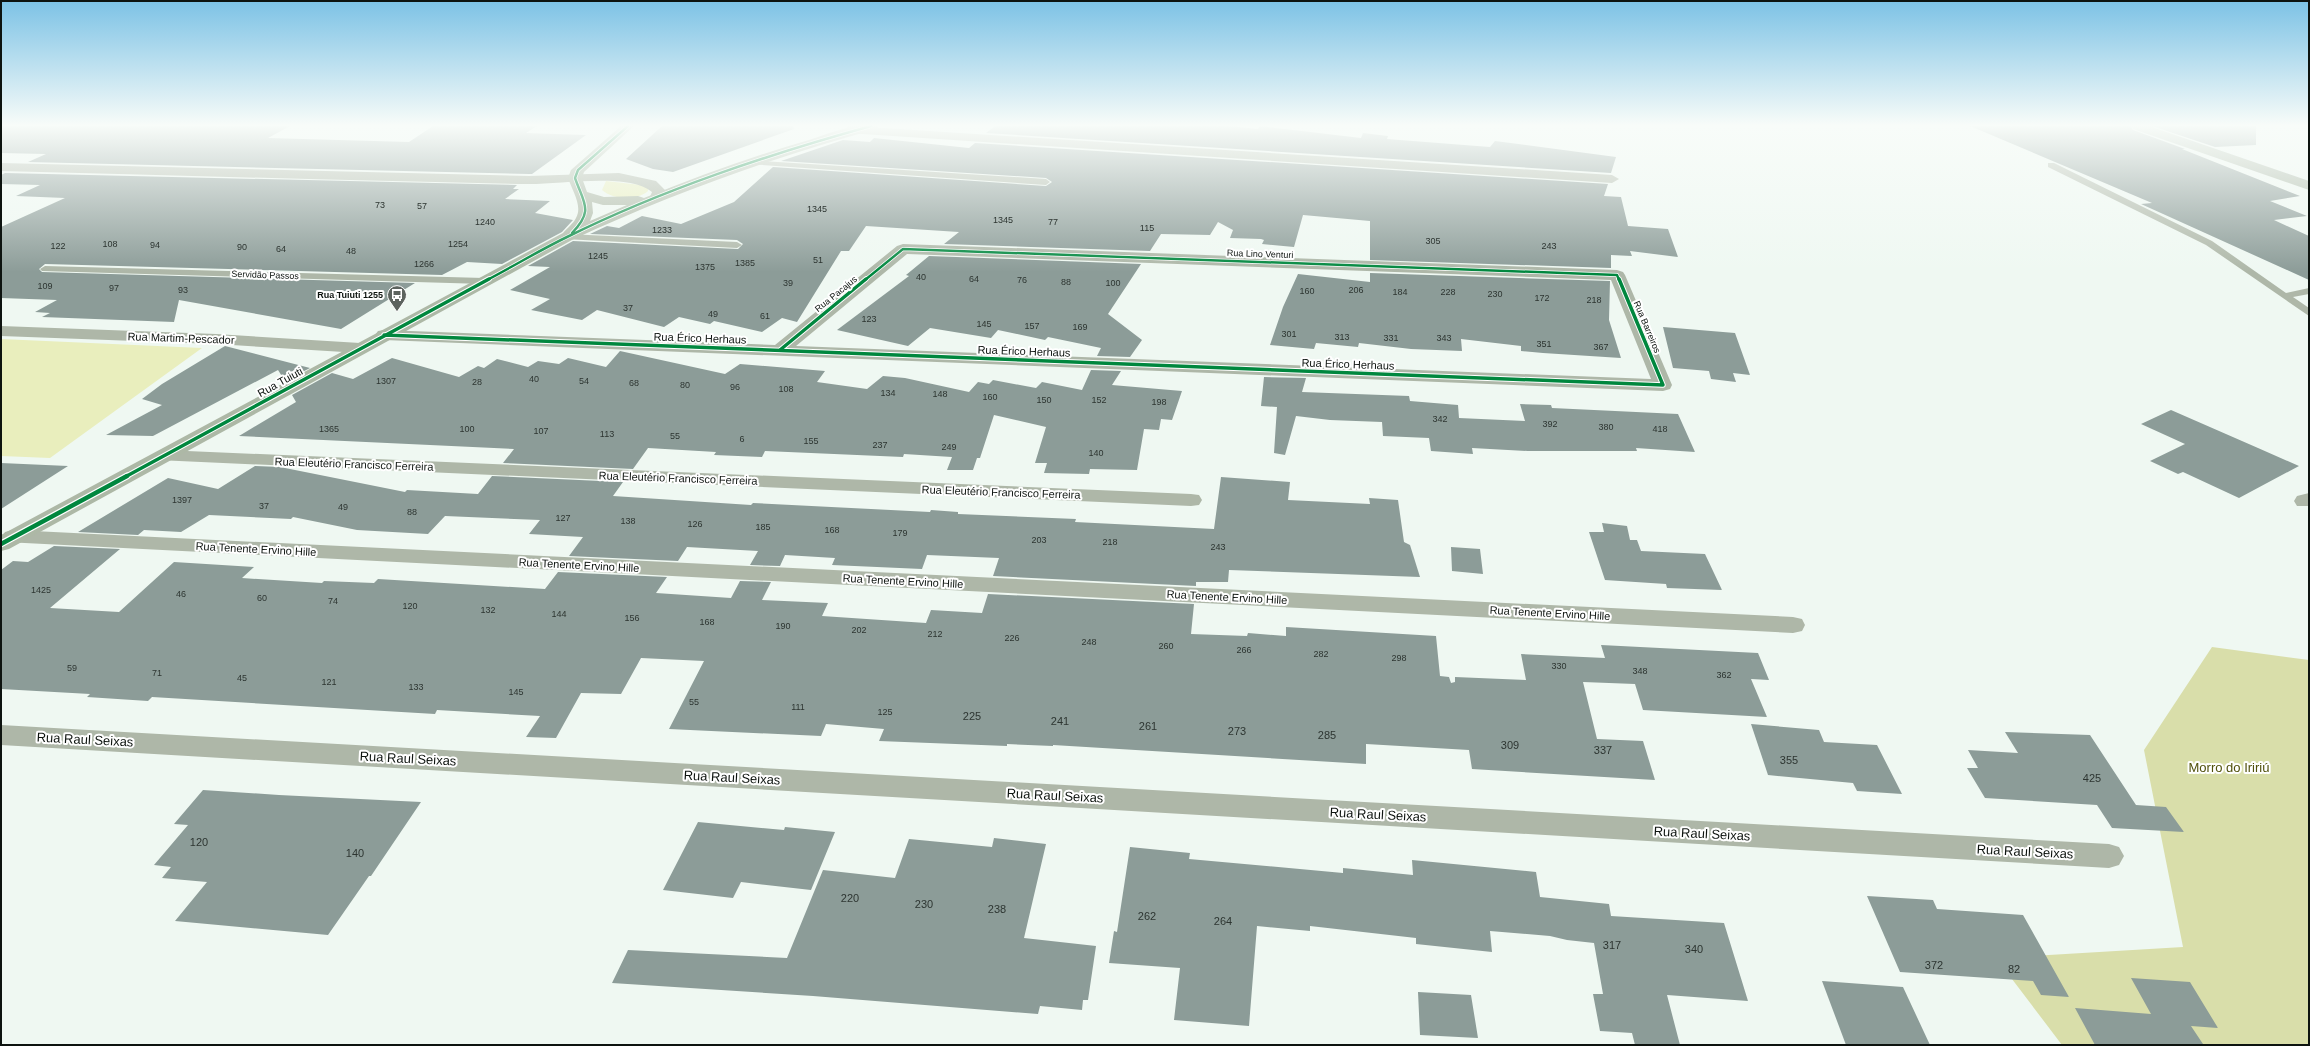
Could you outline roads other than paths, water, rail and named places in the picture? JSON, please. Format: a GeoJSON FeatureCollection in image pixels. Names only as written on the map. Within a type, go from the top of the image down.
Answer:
{"type":"FeatureCollection","features":[{"type":"Feature","properties":{"kind":"main road"},"geometry":{"type":"LineString","coordinates":[[576,175],[574,178],[583,196],[603,201],[617,202],[657,197]]}},
{"type":"Feature","properties":{"kind":"main road","name":"Rua Tuiuti"},"geometry":{"type":"LineString","coordinates":[[7,541],[360,348],[568,237],[657,197],[715,175]]}},
{"type":"Feature","properties":{"kind":"main road","name":"Rua Tuiuti"},"geometry":{"type":"LineString","coordinates":[[568,237],[584,218],[587,210],[586,202],[583,196]]}},
{"type":"Feature","properties":{"kind":"street"},"geometry":{"type":"LineString","coordinates":[[318,175],[529,180],[574,178],[642,180],[657,187],[659,191],[657,197]]}},
{"type":"Feature","properties":{"kind":"street"},"geometry":{"type":"LineString","coordinates":[[1547,175],[1612,179]]}},
{"type":"Feature","properties":{"kind":"street"},"geometry":{"type":"LineString","coordinates":[[2277,175],[2309,186]]}},
{"type":"Feature","properties":{"kind":"street","name":"Rua Lino Venturi"},"geometry":{"type":"LineString","coordinates":[[903,249],[1617,275]]}},
{"type":"Feature","properties":{"kind":"street","name":"Rua Pacajus"},"geometry":{"type":"LineString","coordinates":[[780,350],[903,249]]}},
{"type":"Feature","properties":{"kind":"street","name":"Rua Barreiros"},"geometry":{"type":"LineString","coordinates":[[1617,275],[1663,385]]}},
{"type":"Feature","properties":{"kind":"street","name":"Rua Martim-Pescador"},"geometry":{"type":"LineString","coordinates":[[1,331],[216,339],[360,348]]}},
{"type":"Feature","properties":{"kind":"street","name":"Rua Érico Herhaus"},"geometry":{"type":"LineString","coordinates":[[384,335],[1663,385]]}},
{"type":"Feature","properties":{"kind":"street","name":"Rua Eleutério Francisco Ferreira"},"geometry":{"type":"LineString","coordinates":[[164,456],[1191,500]]}},
{"type":"Feature","properties":{"kind":"street","name":"Rua Tenente Ervino Hille"},"geometry":{"type":"LineString","coordinates":[[7,541],[1793,625]]}},
{"type":"Feature","properties":{"kind":"street","name":"Rua Raul Seixas"},"geometry":{"type":"LineString","coordinates":[[1,734],[2109,856]]}},
{"type":"Feature","properties":{"kind":"lane"},"geometry":{"type":"LineString","coordinates":[[939,175],[1046,182]]}},
{"type":"Feature","properties":{"kind":"lane"},"geometry":{"type":"LineString","coordinates":[[2071,175],[2209,243],[2309,313]]}},
{"type":"Feature","properties":{"kind":"lane"},"geometry":{"type":"LineString","coordinates":[[568,237],[737,245]]}},
{"type":"Feature","properties":{"kind":"lane","name":"Servidão Passos"},"geometry":{"type":"LineString","coordinates":[[45,269],[484,281]]}},
{"type":"Feature","properties":{"kind":"lane"},"geometry":{"type":"LineString","coordinates":[[2284,296],[2307,293]]}},
{"type":"Feature","properties":{"kind":"place","name":"Rua Tuiuti 1255"},"geometry":{"type":"Point","coordinates":[397,312]}},
{"type":"Feature","properties":{"kind":"park label","name":"Morro do Iririú"},"geometry":{"type":"Point","coordinates":[2229,767]}}]}
